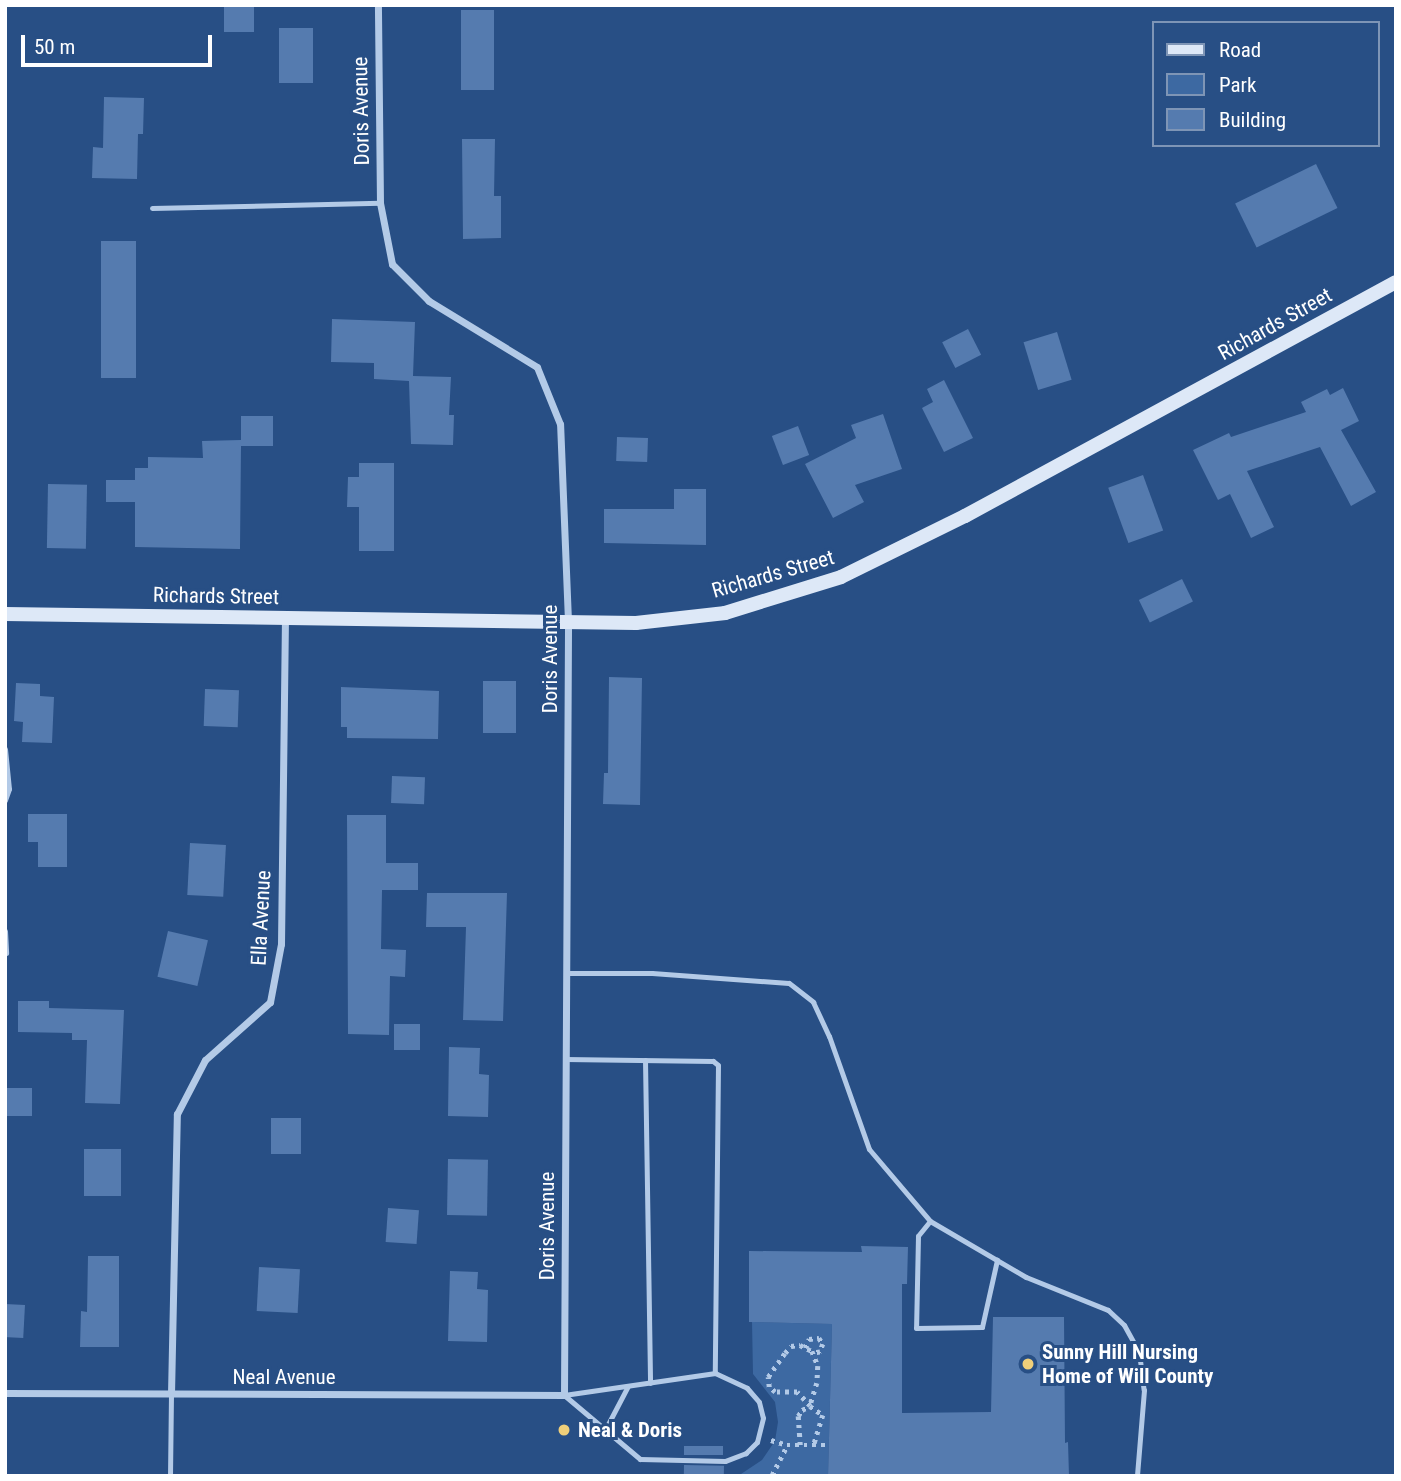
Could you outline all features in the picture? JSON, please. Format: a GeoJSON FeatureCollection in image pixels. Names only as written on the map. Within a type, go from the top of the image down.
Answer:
{"type":"FeatureCollection","features":[{"type":"Feature","properties":{"kind":"street","name":"Doris Avenue"},"geometry":{"type":"LineString","coordinates":[[378,5],[380,203],[392,264],[429,301],[537,366],[560,424],[568,621],[564,1395]]}},
{"type":"Feature","properties":{"kind":"street","name":"Richards Street"},"geometry":{"type":"LineString","coordinates":[[5,614],[636,623],[725,613],[841,577],[976,510],[1396,282]]}},
{"type":"Feature","properties":{"kind":"street","name":"Ella Avenue"},"geometry":{"type":"LineString","coordinates":[[171,1394],[177,1114],[205,1060],[270,1002],[281,944],[285,617]]}},
{"type":"Feature","properties":{"kind":"street","name":"Neal Avenue"},"geometry":{"type":"LineString","coordinates":[[5,1393],[564,1395]]}},
{"type":"Feature","properties":{"kind":"lane"},"geometry":{"type":"LineString","coordinates":[[152,208],[380,203]]}},
{"type":"Feature","properties":{"kind":"lane"},"geometry":{"type":"LineString","coordinates":[[5,748],[9,789],[5,800]]}},
{"type":"Feature","properties":{"kind":"lane"},"geometry":{"type":"LineString","coordinates":[[5,931],[6,953]]}},
{"type":"Feature","properties":{"kind":"lane"},"geometry":{"type":"LineString","coordinates":[[566,972],[688,975],[789,983],[813,1002],[829,1036],[869,1149],[930,1221],[1026,1277],[1108,1310],[1125,1325],[1139,1352],[1144,1390],[1137,1476]]}},
{"type":"Feature","properties":{"kind":"lane"},"geometry":{"type":"LineString","coordinates":[[565,1059],[713,1061],[718,1065],[715,1373]]}},
{"type":"Feature","properties":{"kind":"lane"},"geometry":{"type":"LineString","coordinates":[[645,1060],[650,1383]]}},
{"type":"Feature","properties":{"kind":"lane"},"geometry":{"type":"LineString","coordinates":[[930,1221],[918,1236],[916,1328],[982,1327],[997,1260]]}},
{"type":"Feature","properties":{"kind":"lane"},"geometry":{"type":"LineString","coordinates":[[715,1373],[747,1388],[759,1402],[764,1418],[757,1442],[746,1453],[725,1461],[640,1459],[564,1395],[715,1373]]}},
{"type":"Feature","properties":{"kind":"lane"},"geometry":{"type":"LineString","coordinates":[[606,1428],[628,1386]]}},
{"type":"Feature","properties":{"kind":"lane"},"geometry":{"type":"LineString","coordinates":[[170,1476],[171,1394]]}},
{"type":"Feature","properties":{"kind":"path"},"geometry":{"type":"LineString","coordinates":[[805,1348],[809,1339],[820,1338],[823,1344],[820,1352],[813,1353],[805,1348],[791,1346],[768,1377],[769,1387],[775,1392],[811,1394]]}},
{"type":"Feature","properties":{"kind":"path"},"geometry":{"type":"LineString","coordinates":[[810,1406],[817,1374],[813,1353]]}},
{"type":"Feature","properties":{"kind":"path"},"geometry":{"type":"LineString","coordinates":[[797,1392],[823,1415],[814,1445]]}},
{"type":"Feature","properties":{"kind":"path"},"geometry":{"type":"LineString","coordinates":[[800,1445],[798,1416],[810,1406]]}},
{"type":"Feature","properties":{"kind":"path"},"geometry":{"type":"LineString","coordinates":[[769,1439],[787,1445],[828,1445]]}},
{"type":"Feature","properties":{"kind":"path"},"geometry":{"type":"LineString","coordinates":[[772,1475],[787,1445]]}},
{"type":"Feature","properties":{"kind":"green space"},"geometry":{"type":"Polygon","coordinates":[[[752,1322],[832,1324],[828,1476],[741,1474],[762,1460],[775,1441],[778,1422],[775,1402],[753,1374],[752,1322]]]}},
{"type":"Feature","properties":{"kind":"building"},"geometry":{"type":"Polygon","coordinates":[[[224,5],[254,5],[254,32],[224,32],[224,5]]]}},
{"type":"Feature","properties":{"kind":"building"},"geometry":{"type":"Polygon","coordinates":[[[461,10],[494,10],[494,90],[461,90],[461,10]]]}},
{"type":"Feature","properties":{"kind":"building"},"geometry":{"type":"Polygon","coordinates":[[[279,28],[313,28],[313,83],[279,83],[279,28]]]}},
{"type":"Feature","properties":{"kind":"building"},"geometry":{"type":"Polygon","coordinates":[[[104,97],[144,98],[143,134],[138,134],[137,179],[92,178],[93,147],[103,148],[104,97]]]}},
{"type":"Feature","properties":{"kind":"building"},"geometry":{"type":"Polygon","coordinates":[[[462,139],[495,139],[494,196],[501,196],[501,238],[463,239],[462,139]]]}},
{"type":"Feature","properties":{"kind":"building"},"geometry":{"type":"Polygon","coordinates":[[[1316,164],[1337,208],[1257,247],[1235,203],[1316,164]]]}},
{"type":"Feature","properties":{"kind":"building"},"geometry":{"type":"Polygon","coordinates":[[[101,241],[136,241],[136,378],[101,378],[101,241]]]}},
{"type":"Feature","properties":{"kind":"building"},"geometry":{"type":"Polygon","coordinates":[[[332,319],[415,322],[413,376],[451,377],[449,415],[454,415],[453,445],[411,444],[409,381],[374,379],[374,363],[331,362],[332,319]]]}},
{"type":"Feature","properties":{"kind":"building"},"geometry":{"type":"Polygon","coordinates":[[[968,329],[981,355],[955,368],[942,342],[968,329]]]}},
{"type":"Feature","properties":{"kind":"building"},"geometry":{"type":"Polygon","coordinates":[[[1057,332],[1072,380],[1038,390],[1024,342],[1057,332]]]}},
{"type":"Feature","properties":{"kind":"building"},"geometry":{"type":"Polygon","coordinates":[[[944,380],[973,438],[944,452],[922,408],[933,402],[927,389],[944,380]]]}},
{"type":"Feature","properties":{"kind":"building"},"geometry":{"type":"Polygon","coordinates":[[[1343,388],[1359,421],[1341,430],[1376,492],[1351,506],[1320,447],[1247,471],[1274,527],[1251,538],[1230,494],[1218,500],[1193,450],[1229,433],[1231,437],[1306,412],[1301,402],[1327,389],[1330,395],[1343,388]]]}},
{"type":"Feature","properties":{"kind":"building"},"geometry":{"type":"Polygon","coordinates":[[[883,414],[902,469],[855,485],[864,502],[833,518],[805,464],[856,438],[851,425],[883,414]]]}},
{"type":"Feature","properties":{"kind":"building"},"geometry":{"type":"Polygon","coordinates":[[[241,416],[273,416],[273,446],[241,446],[240,549],[135,547],[135,502],[106,502],[106,480],[135,480],[135,468],[148,468],[148,457],[203,458],[202,441],[241,440],[241,416]]]}},
{"type":"Feature","properties":{"kind":"building"},"geometry":{"type":"Polygon","coordinates":[[[798,426],[809,455],[783,465],[772,436],[798,426]]]}},
{"type":"Feature","properties":{"kind":"building"},"geometry":{"type":"Polygon","coordinates":[[[617,437],[648,438],[647,462],[616,461],[617,437]]]}},
{"type":"Feature","properties":{"kind":"building"},"geometry":{"type":"Polygon","coordinates":[[[359,463],[394,463],[394,551],[359,551],[359,507],[347,507],[348,477],[359,477],[359,463]]]}},
{"type":"Feature","properties":{"kind":"building"},"geometry":{"type":"Polygon","coordinates":[[[1143,475],[1163,530],[1128,543],[1108,488],[1143,475]]]}},
{"type":"Feature","properties":{"kind":"building"},"geometry":{"type":"Polygon","coordinates":[[[48,484],[87,485],[86,549],[47,548],[48,484]]]}},
{"type":"Feature","properties":{"kind":"building"},"geometry":{"type":"Polygon","coordinates":[[[674,489],[706,489],[706,545],[604,543],[604,509],[674,509],[674,489]]]}},
{"type":"Feature","properties":{"kind":"building"},"geometry":{"type":"Polygon","coordinates":[[[1182,579],[1193,601],[1150,623],[1139,600],[1182,579]]]}},
{"type":"Feature","properties":{"kind":"building"},"geometry":{"type":"Polygon","coordinates":[[[609,677],[642,678],[640,805],[603,804],[604,773],[608,773],[609,677]]]}},
{"type":"Feature","properties":{"kind":"building"},"geometry":{"type":"Polygon","coordinates":[[[483,681],[516,681],[516,733],[483,733],[483,681]]]}},
{"type":"Feature","properties":{"kind":"building"},"geometry":{"type":"Polygon","coordinates":[[[16,683],[40,684],[40,696],[54,697],[52,743],[22,742],[23,722],[14,721],[16,683]]]}},
{"type":"Feature","properties":{"kind":"building"},"geometry":{"type":"Polygon","coordinates":[[[341,687],[439,691],[438,739],[347,738],[347,727],[341,727],[341,687]]]}},
{"type":"Feature","properties":{"kind":"building"},"geometry":{"type":"Polygon","coordinates":[[[205,689],[239,690],[238,727],[204,726],[205,689]]]}},
{"type":"Feature","properties":{"kind":"building"},"geometry":{"type":"Polygon","coordinates":[[[392,776],[425,777],[424,804],[391,803],[392,776]]]}},
{"type":"Feature","properties":{"kind":"building"},"geometry":{"type":"Polygon","coordinates":[[[28,814],[67,814],[67,867],[38,867],[38,842],[28,842],[28,814]]]}},
{"type":"Feature","properties":{"kind":"building"},"geometry":{"type":"Polygon","coordinates":[[[347,815],[386,815],[386,863],[418,863],[418,890],[382,890],[381,949],[406,950],[405,977],[390,976],[389,1035],[348,1034],[347,815]]]}},
{"type":"Feature","properties":{"kind":"building"},"geometry":{"type":"Polygon","coordinates":[[[190,843],[226,845],[223,897],[187,895],[190,843]]]}},
{"type":"Feature","properties":{"kind":"building"},"geometry":{"type":"Polygon","coordinates":[[[427,893],[507,893],[503,1021],[463,1020],[466,927],[426,927],[427,893]]]}},
{"type":"Feature","properties":{"kind":"building"},"geometry":{"type":"Polygon","coordinates":[[[168,931],[208,940],[197,986],[157,977],[168,931]]]}},
{"type":"Feature","properties":{"kind":"building"},"geometry":{"type":"Polygon","coordinates":[[[18,1001],[49,1001],[49,1008],[124,1010],[120,1104],[85,1103],[87,1040],[72,1040],[72,1033],[18,1032],[18,1001]]]}},
{"type":"Feature","properties":{"kind":"building"},"geometry":{"type":"Polygon","coordinates":[[[394,1024],[420,1024],[420,1050],[394,1050],[394,1024]]]}},
{"type":"Feature","properties":{"kind":"building"},"geometry":{"type":"Polygon","coordinates":[[[449,1047],[480,1048],[479,1074],[489,1075],[488,1117],[448,1116],[449,1047]]]}},
{"type":"Feature","properties":{"kind":"building"},"geometry":{"type":"Polygon","coordinates":[[[5,1088],[32,1088],[32,1116],[5,1116],[5,1088]]]}},
{"type":"Feature","properties":{"kind":"building"},"geometry":{"type":"Polygon","coordinates":[[[271,1118],[301,1118],[301,1154],[271,1154],[271,1118]]]}},
{"type":"Feature","properties":{"kind":"building"},"geometry":{"type":"Polygon","coordinates":[[[84,1149],[121,1149],[121,1196],[84,1196],[84,1149]]]}},
{"type":"Feature","properties":{"kind":"building"},"geometry":{"type":"Polygon","coordinates":[[[448,1159],[488,1160],[487,1216],[447,1215],[448,1159]]]}},
{"type":"Feature","properties":{"kind":"building"},"geometry":{"type":"Polygon","coordinates":[[[388,1208],[419,1210],[417,1244],[386,1242],[388,1208]]]}},
{"type":"Feature","properties":{"kind":"building","name":"Sunny Hill Nursing Home of Will County"},"geometry":{"type":"Polygon","coordinates":[[[861,1246],[908,1247],[907,1284],[902,1284],[902,1413],[991,1412],[993,1317],[1064,1317],[1065,1443],[1068,1442],[1069,1476],[828,1476],[832,1324],[749,1322],[749,1251],[862,1252],[861,1246]]]}},
{"type":"Feature","properties":{"kind":"building"},"geometry":{"type":"Polygon","coordinates":[[[88,1256],[119,1256],[119,1347],[80,1347],[81,1311],[87,1312],[88,1256]]]}},
{"type":"Feature","properties":{"kind":"building"},"geometry":{"type":"Polygon","coordinates":[[[259,1267],[300,1269],[298,1313],[257,1311],[259,1267]]]}},
{"type":"Feature","properties":{"kind":"building"},"geometry":{"type":"Polygon","coordinates":[[[450,1271],[478,1272],[477,1289],[488,1290],[487,1342],[448,1341],[450,1271]]]}},
{"type":"Feature","properties":{"kind":"building"},"geometry":{"type":"Polygon","coordinates":[[[5,1304],[25,1305],[23,1338],[5,1337],[5,1304]]]}},
{"type":"Feature","properties":{"kind":"building"},"geometry":{"type":"Polygon","coordinates":[[[684,1446],[723,1446],[723,1455],[684,1455],[684,1446]]]}},
{"type":"Feature","properties":{"kind":"building"},"geometry":{"type":"Polygon","coordinates":[[[684,1465],[724,1466],[724,1476],[684,1476],[684,1465]]]}},
{"type":"Feature","properties":{"kind":"place","name":"Sunny Hill Nursing Home of Will County"},"geometry":{"type":"Point","coordinates":[1028,1364]}},
{"type":"Feature","properties":{"kind":"place","name":"Neal & Doris"},"geometry":{"type":"Point","coordinates":[564,1430]}}]}
